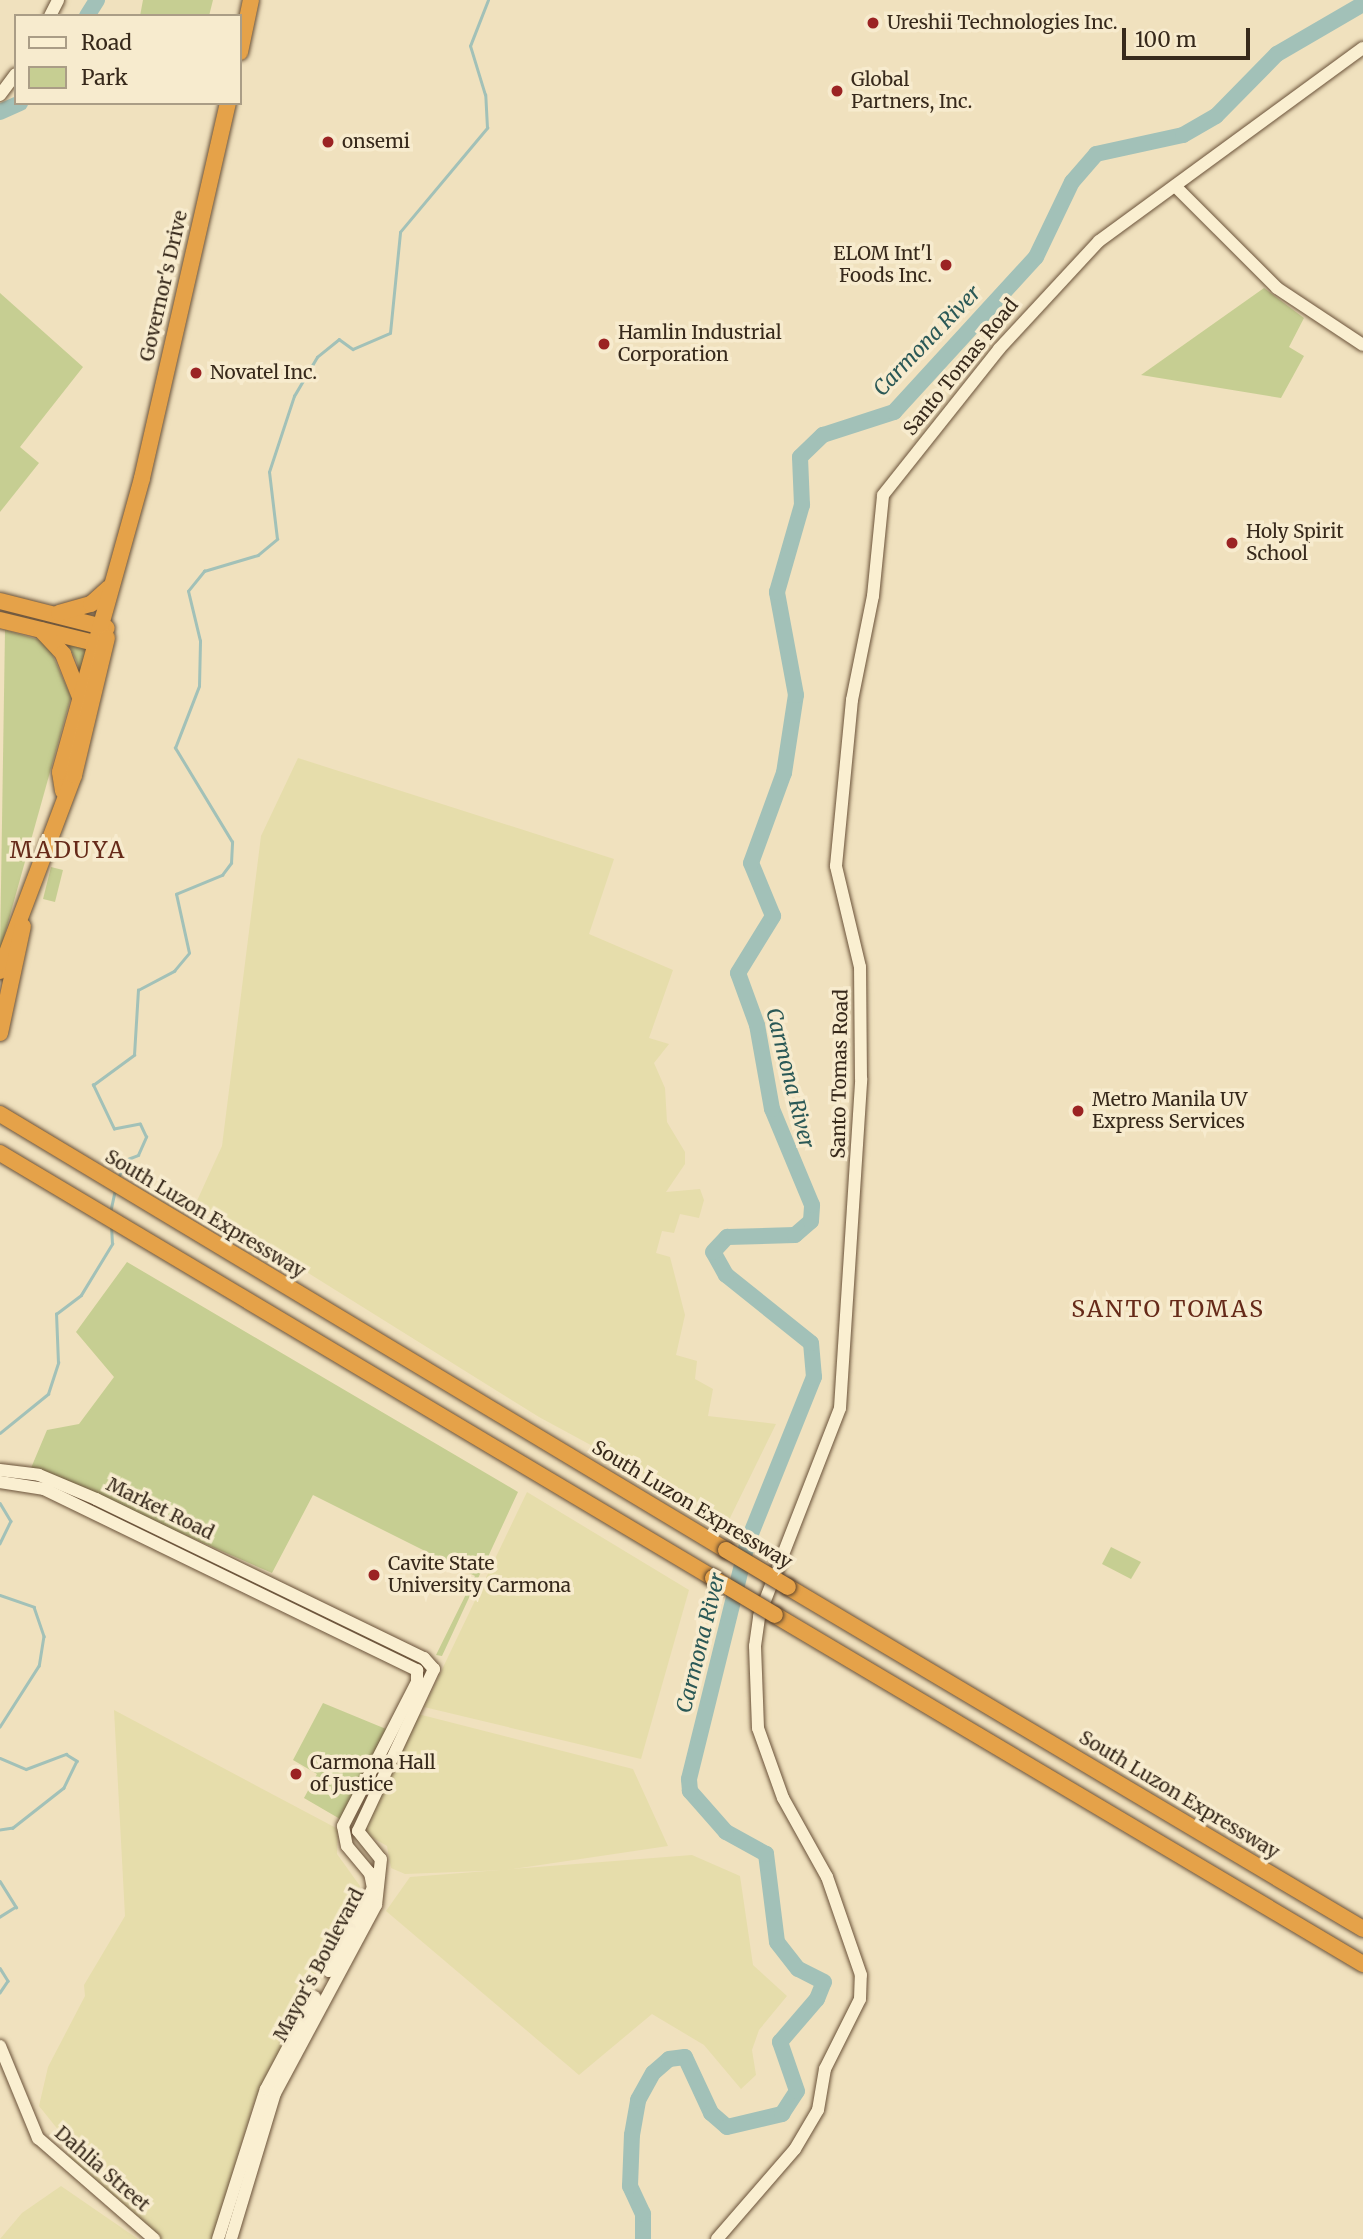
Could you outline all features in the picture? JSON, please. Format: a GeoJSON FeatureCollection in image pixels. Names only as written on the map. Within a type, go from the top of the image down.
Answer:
{"type":"FeatureCollection","features":[{"type":"Feature","properties":{"kind":"highway"},"geometry":{"type":"LineString","coordinates":[[242,43],[251,0]]}},
{"type":"Feature","properties":{"kind":"highway","name":"Governor's Drive"},"geometry":{"type":"LineString","coordinates":[[105,627],[110,586],[142,478],[228,105]]}},
{"type":"Feature","properties":{"kind":"highway","name":"Governor's Drive"},"geometry":{"type":"LineString","coordinates":[[63,791],[60,772],[80,698],[100,644],[142,502],[142,478]]}},
{"type":"Feature","properties":{"kind":"highway"},"geometry":{"type":"LineString","coordinates":[[56,614],[91,604],[110,586]]}},
{"type":"Feature","properties":{"kind":"highway"},"geometry":{"type":"LineString","coordinates":[[0,601],[105,627]]}},
{"type":"Feature","properties":{"kind":"highway"},"geometry":{"type":"LineString","coordinates":[[0,620],[33,625],[100,644]]}},
{"type":"Feature","properties":{"kind":"highway"},"geometry":{"type":"LineString","coordinates":[[33,625],[59,647],[80,698]]}},
{"type":"Feature","properties":{"kind":"highway","name":"Governor's Drive"},"geometry":{"type":"LineString","coordinates":[[0,971],[24,913],[63,791],[74,775],[100,644]]}},
{"type":"Feature","properties":{"kind":"highway","name":"Governor's Drive"},"geometry":{"type":"LineString","coordinates":[[0,1033],[24,913]]}},
{"type":"Feature","properties":{"kind":"highway","name":"South Luzon Expressway"},"geometry":{"type":"LineString","coordinates":[[0,1114],[143,1203],[1363,1929]]}},
{"type":"Feature","properties":{"kind":"highway"},"geometry":{"type":"LineString","coordinates":[[0,1153],[1363,1964]]}},
{"type":"Feature","properties":{"kind":"street","name":"Santo Tomas Road"},"geometry":{"type":"LineString","coordinates":[[717,2239],[795,2150],[818,2110],[825,2069],[860,1999],[861,1975],[827,1877],[783,1798],[758,1728],[755,1646],[759,1616],[839,1409],[861,1079],[860,967],[836,866],[852,700],[873,596],[876,519],[897,472],[955,411],[1042,298],[1117,224],[1175,187],[1363,48]]}},
{"type":"Feature","properties":{"kind":"street"},"geometry":{"type":"LineString","coordinates":[[0,95],[14,77]]}},
{"type":"Feature","properties":{"kind":"street"},"geometry":{"type":"LineString","coordinates":[[1175,187],[1277,288],[1363,345]]}},
{"type":"Feature","properties":{"kind":"street","name":"Market Road"},"geometry":{"type":"LineString","coordinates":[[0,1470],[48,1478],[296,1604]]}},
{"type":"Feature","properties":{"kind":"street","name":"Market Road"},"geometry":{"type":"LineString","coordinates":[[0,1482],[44,1489],[296,1604]]}},
{"type":"Feature","properties":{"kind":"street","name":"Mayor's Boulevard"},"geometry":{"type":"LineString","coordinates":[[218,2239],[266,2089],[373,1888],[370,1873],[347,1846],[343,1826],[419,1678],[414,1667],[296,1604]]}},
{"type":"Feature","properties":{"kind":"street","name":"Mayor's Boulevard"},"geometry":{"type":"LineString","coordinates":[[231,2239],[275,2093],[376,1905],[381,1859],[358,1831],[433,1678],[424,1658],[296,1604]]}},
{"type":"Feature","properties":{"kind":"street","name":"Dahlia Street"},"geometry":{"type":"LineString","coordinates":[[0,2046],[38,2138],[155,2239]]}},
{"type":"Feature","properties":{"kind":"shaded area"},"geometry":{"type":"Polygon","coordinates":[[[298,758],[614,859],[589,934],[673,970],[649,1038],[669,1044],[654,1063],[665,1088],[667,1122],[685,1152],[685,1164],[666,1192],[700,1189],[704,1200],[699,1218],[680,1214],[674,1233],[662,1231],[656,1253],[670,1257],[685,1315],[676,1355],[697,1361],[695,1379],[713,1389],[708,1416],[776,1424],[729,1520],[539,1417],[196,1203],[222,1146],[261,836],[298,758]]]}},
{"type":"Feature","properties":{"kind":"shaded area"},"geometry":{"type":"Polygon","coordinates":[[[527,1492],[689,1590],[641,1759],[424,1707],[527,1492]]]}},
{"type":"Feature","properties":{"kind":"shaded area"},"geometry":{"type":"Polygon","coordinates":[[[114,1710],[338,1829],[337,1854],[360,1886],[343,1936],[254,2103],[212,2239],[160,2239],[69,2160],[68,2142],[39,2106],[48,2067],[85,1996],[84,1985],[125,1916],[114,1710]]]}},
{"type":"Feature","properties":{"kind":"shaded area"},"geometry":{"type":"Polygon","coordinates":[[[418,1714],[633,1769],[668,1846],[507,1870],[405,1874],[391,1868],[387,1846],[361,1831],[418,1714]]]}},
{"type":"Feature","properties":{"kind":"shaded area"},"geometry":{"type":"Polygon","coordinates":[[[692,1855],[740,1876],[753,1965],[787,1996],[759,2030],[752,2050],[756,2075],[741,2089],[704,2045],[652,2014],[579,2075],[386,1911],[410,1877],[692,1855]]]}},
{"type":"Feature","properties":{"kind":"shaded area"},"geometry":{"type":"Polygon","coordinates":[[[61,2186],[138,2239],[0,2239],[22,2213],[61,2186]]]}},
{"type":"Feature","properties":{"kind":"green space"},"geometry":{"type":"Polygon","coordinates":[[[143,0],[213,0],[210,14],[140,14],[143,0]]]}},
{"type":"Feature","properties":{"kind":"green space"},"geometry":{"type":"Polygon","coordinates":[[[1264,288],[1304,318],[1289,347],[1304,356],[1281,398],[1141,375],[1264,288]]]}},
{"type":"Feature","properties":{"kind":"green space"},"geometry":{"type":"Polygon","coordinates":[[[0,293],[83,367],[20,447],[39,463],[0,512],[0,293]]]}},
{"type":"Feature","properties":{"kind":"green space"},"geometry":{"type":"Polygon","coordinates":[[[5,630],[47,642],[71,697],[0,951],[5,630]]]}},
{"type":"Feature","properties":{"kind":"green space"},"geometry":{"type":"Polygon","coordinates":[[[68,644],[91,646],[82,678],[76,660],[68,644]]]}},
{"type":"Feature","properties":{"kind":"green space"},"geometry":{"type":"Polygon","coordinates":[[[51,867],[63,870],[55,902],[43,899],[51,867]]]}},
{"type":"Feature","properties":{"kind":"green space"},"geometry":{"type":"Polygon","coordinates":[[[127,1262],[518,1492],[442,1656],[436,1655],[475,1576],[313,1495],[272,1573],[31,1468],[47,1430],[79,1424],[114,1377],[76,1332],[127,1262]]]}},
{"type":"Feature","properties":{"kind":"green space"},"geometry":{"type":"Polygon","coordinates":[[[1111,1547],[1141,1562],[1131,1579],[1102,1564],[1111,1547]]]}},
{"type":"Feature","properties":{"kind":"green space"},"geometry":{"type":"Polygon","coordinates":[[[323,1703],[386,1729],[340,1819],[304,1798],[317,1774],[293,1760],[323,1703]]]}},
{"type":"Feature","properties":{"kind":"waterway"},"geometry":{"type":"LineString","coordinates":[[88,14],[97,0]]}},
{"type":"Feature","properties":{"kind":"waterway"},"geometry":{"type":"LineString","coordinates":[[118,1179],[125,1160],[138,1155],[146,1137],[140,1124],[114,1129],[93,1085],[134,1055],[138,990],[174,971],[189,953],[176,894],[222,875],[231,863],[232,842],[175,748],[199,686],[200,641],[188,591],[204,571],[258,555],[277,539],[269,472],[294,396],[317,357],[339,339],[353,349],[390,333],[400,232],[487,128],[485,95],[470,46],[488,0]]}},
{"type":"Feature","properties":{"kind":"waterway","name":"Carmona River"},"geometry":{"type":"LineString","coordinates":[[643,2239],[643,2214],[630,2186],[632,2135],[638,2100],[653,2073],[669,2059],[685,2057],[711,2113],[727,2127],[782,2114],[797,2091],[780,2042],[817,1999],[824,1982],[798,1969],[777,1942],[766,1854],[726,1832],[690,1791],[689,1779],[748,1541],[814,1377],[811,1343],[726,1275],[713,1252],[727,1237],[795,1235],[811,1221],[812,1205],[772,1109],[757,1025],[738,973],[773,916],[751,863],[784,773],[796,695],[777,592],[802,505],[800,457],[823,435],[894,412],[1036,257],[1072,182],[1096,154],[1183,135],[1216,116],[1277,54],[1363,4]]}},
{"type":"Feature","properties":{"kind":"waterway"},"geometry":{"type":"LineString","coordinates":[[0,112],[16,105]]}},
{"type":"Feature","properties":{"kind":"waterway"},"geometry":{"type":"LineString","coordinates":[[110,1213],[115,1189]]}},
{"type":"Feature","properties":{"kind":"waterway"},"geometry":{"type":"LineString","coordinates":[[0,1433],[48,1394],[58,1363],[56,1314],[81,1295],[112,1244],[111,1226]]}},
{"type":"Feature","properties":{"kind":"waterway"},"geometry":{"type":"LineString","coordinates":[[0,1503],[11,1521],[0,1544]]}},
{"type":"Feature","properties":{"kind":"waterway"},"geometry":{"type":"LineString","coordinates":[[0,1595],[34,1607],[44,1636],[39,1666],[0,1727]]}},
{"type":"Feature","properties":{"kind":"waterway"},"geometry":{"type":"LineString","coordinates":[[0,1758],[26,1769],[66,1754],[77,1761],[64,1788],[13,1828],[0,1830]]}},
{"type":"Feature","properties":{"kind":"waterway"},"geometry":{"type":"LineString","coordinates":[[0,1881],[16,1907],[0,1917]]}},
{"type":"Feature","properties":{"kind":"waterway"},"geometry":{"type":"LineString","coordinates":[[0,1968],[8,1981],[0,1993]]}},
{"type":"Feature","properties":{"kind":"place","name":"Ureshii Technologies Inc."},"geometry":{"type":"Point","coordinates":[873,23]}},
{"type":"Feature","properties":{"kind":"place","name":"Global Partners, Inc."},"geometry":{"type":"Point","coordinates":[837,91]}},
{"type":"Feature","properties":{"kind":"place","name":"onsemi"},"geometry":{"type":"Point","coordinates":[328,142]}},
{"type":"Feature","properties":{"kind":"place","name":"ELOM Int'l Foods Inc."},"geometry":{"type":"Point","coordinates":[946,265]}},
{"type":"Feature","properties":{"kind":"place","name":"Hamlin Industrial Corporation"},"geometry":{"type":"Point","coordinates":[604,344]}},
{"type":"Feature","properties":{"kind":"place","name":"Novatel Inc."},"geometry":{"type":"Point","coordinates":[196,373]}},
{"type":"Feature","properties":{"kind":"place","name":"Holy Spirit School"},"geometry":{"type":"Point","coordinates":[1232,543]}},
{"type":"Feature","properties":{"kind":"place","name":"Metro Manila UV Express Services"},"geometry":{"type":"Point","coordinates":[1078,1111]}},
{"type":"Feature","properties":{"kind":"place","name":"Cavite State University Carmona"},"geometry":{"type":"Point","coordinates":[374,1575]}},
{"type":"Feature","properties":{"kind":"place","name":"Carmona Hall of Justice"},"geometry":{"type":"Point","coordinates":[296,1774]}},
{"type":"Feature","properties":{"kind":"district","name":"MADUYA"},"geometry":{"type":"Point","coordinates":[68,850]}},
{"type":"Feature","properties":{"kind":"district","name":"SANTO TOMAS"},"geometry":{"type":"Point","coordinates":[1168,1309]}}]}
